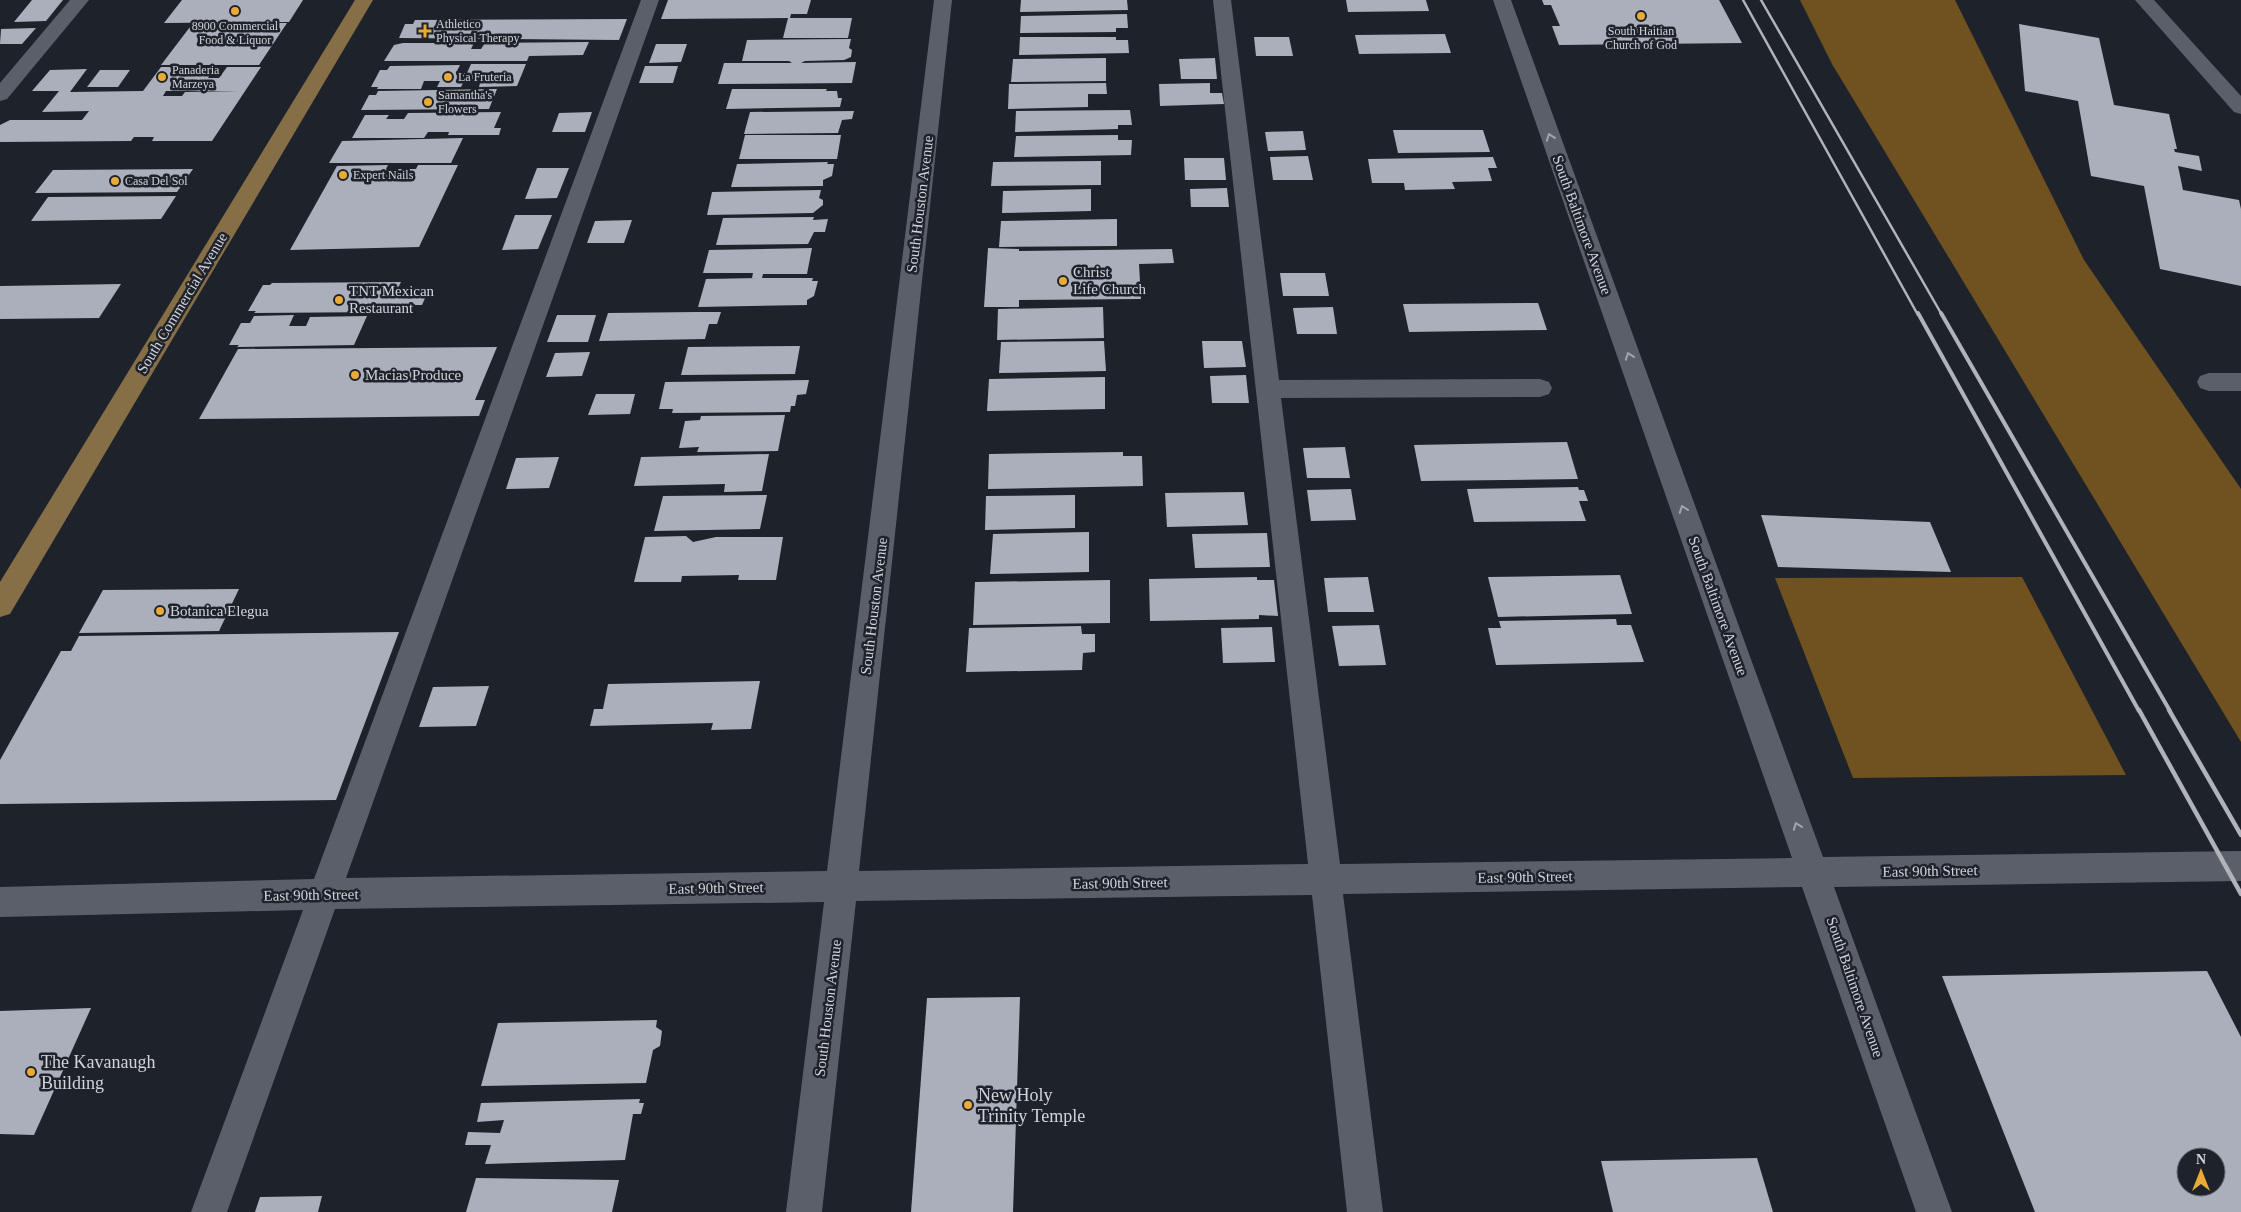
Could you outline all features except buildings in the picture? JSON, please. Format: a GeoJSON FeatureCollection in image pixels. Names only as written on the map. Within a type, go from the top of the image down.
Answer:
{"type":"FeatureCollection","features":[{"type":"Feature","properties":{"kind":"main road","name":"South Commercial Avenue"},"geometry":{"type":"LineString","coordinates":[[0,606],[364,0]]}},
{"type":"Feature","properties":{"kind":"street"},"geometry":{"type":"LineString","coordinates":[[0,95],[80,0]]}},
{"type":"Feature","properties":{"kind":"street"},"geometry":{"type":"LineString","coordinates":[[209,1212],[650,0]]}},
{"type":"Feature","properties":{"kind":"street","name":"South Houston Avenue"},"geometry":{"type":"LineString","coordinates":[[804,1212],[943,0]]}},
{"type":"Feature","properties":{"kind":"street"},"geometry":{"type":"LineString","coordinates":[[1222,0],[1365,1212]]}},
{"type":"Feature","properties":{"kind":"street","name":"South Baltimore Avenue"},"geometry":{"type":"LineString","coordinates":[[1502,0],[1934,1212]]}},
{"type":"Feature","properties":{"kind":"street"},"geometry":{"type":"LineString","coordinates":[[2144,0],[2241,108]]}},
{"type":"Feature","properties":{"kind":"street"},"geometry":{"type":"LineString","coordinates":[[2209,382],[2241,382]]}},
{"type":"Feature","properties":{"kind":"street"},"geometry":{"type":"LineString","coordinates":[[1268,389],[1540,388]]}},
{"type":"Feature","properties":{"kind":"street","name":"East 90th Street"},"geometry":{"type":"LineString","coordinates":[[0,902],[325,894],[2241,866]]}},
{"type":"Feature","properties":{"kind":"shaded area"},"geometry":{"type":"Polygon","coordinates":[[[1800,0],[1955,0],[2084,260],[2241,489],[2241,742],[1832,64],[1800,0]]]}},
{"type":"Feature","properties":{"kind":"shaded area"},"geometry":{"type":"Polygon","coordinates":[[[2022,577],[2126,775],[1853,778],[1775,578],[2022,577]]]}},
{"type":"Feature","properties":{"kind":"railway"},"geometry":{"type":"LineString","coordinates":[[1743,0],[1918,315]]}},
{"type":"Feature","properties":{"kind":"railway"},"geometry":{"type":"LineString","coordinates":[[1761,0],[1942,315]]}},
{"type":"Feature","properties":{"kind":"railway"},"geometry":{"type":"LineString","coordinates":[[1918,313],[2139,711]]}},
{"type":"Feature","properties":{"kind":"railway"},"geometry":{"type":"LineString","coordinates":[[1941,313],[2170,711]]}},
{"type":"Feature","properties":{"kind":"railway"},"geometry":{"type":"LineString","coordinates":[[2139,710],[2241,894]]}},
{"type":"Feature","properties":{"kind":"railway"},"geometry":{"type":"LineString","coordinates":[[2169,710],[2241,835]]}},
{"type":"Feature","properties":{"kind":"place","name":"8900 Commercial Food & Liquor"},"geometry":{"type":"Point","coordinates":[235,11]}},
{"type":"Feature","properties":{"kind":"place","name":"South Haitian Church of God"},"geometry":{"type":"Point","coordinates":[1641,16]}},
{"type":"Feature","properties":{"kind":"place","name":"Athletico Physical Therapy"},"geometry":{"type":"Point","coordinates":[425,31]}},
{"type":"Feature","properties":{"kind":"place","name":"Panaderia Marzeya"},"geometry":{"type":"Point","coordinates":[162,77]}},
{"type":"Feature","properties":{"kind":"place","name":"La Fruteria"},"geometry":{"type":"Point","coordinates":[448,77]}},
{"type":"Feature","properties":{"kind":"place","name":"Samantha's Flowers"},"geometry":{"type":"Point","coordinates":[428,102]}},
{"type":"Feature","properties":{"kind":"place","name":"Expert Nails"},"geometry":{"type":"Point","coordinates":[343,175]}},
{"type":"Feature","properties":{"kind":"place","name":"Casa Del Sol"},"geometry":{"type":"Point","coordinates":[115,181]}},
{"type":"Feature","properties":{"kind":"place","name":"Christ Life Church"},"geometry":{"type":"Point","coordinates":[1063,281]}},
{"type":"Feature","properties":{"kind":"place","name":"TNT Mexican Restaurant"},"geometry":{"type":"Point","coordinates":[339,300]}},
{"type":"Feature","properties":{"kind":"place","name":"Macias Produce"},"geometry":{"type":"Point","coordinates":[355,375]}},
{"type":"Feature","properties":{"kind":"place","name":"Botanica Elegua"},"geometry":{"type":"Point","coordinates":[160,611]}},
{"type":"Feature","properties":{"kind":"place","name":"The Kavanaugh Building"},"geometry":{"type":"Point","coordinates":[31,1072]}},
{"type":"Feature","properties":{"kind":"place","name":"New Holy Trinity Temple"},"geometry":{"type":"Point","coordinates":[968,1105]}}]}
